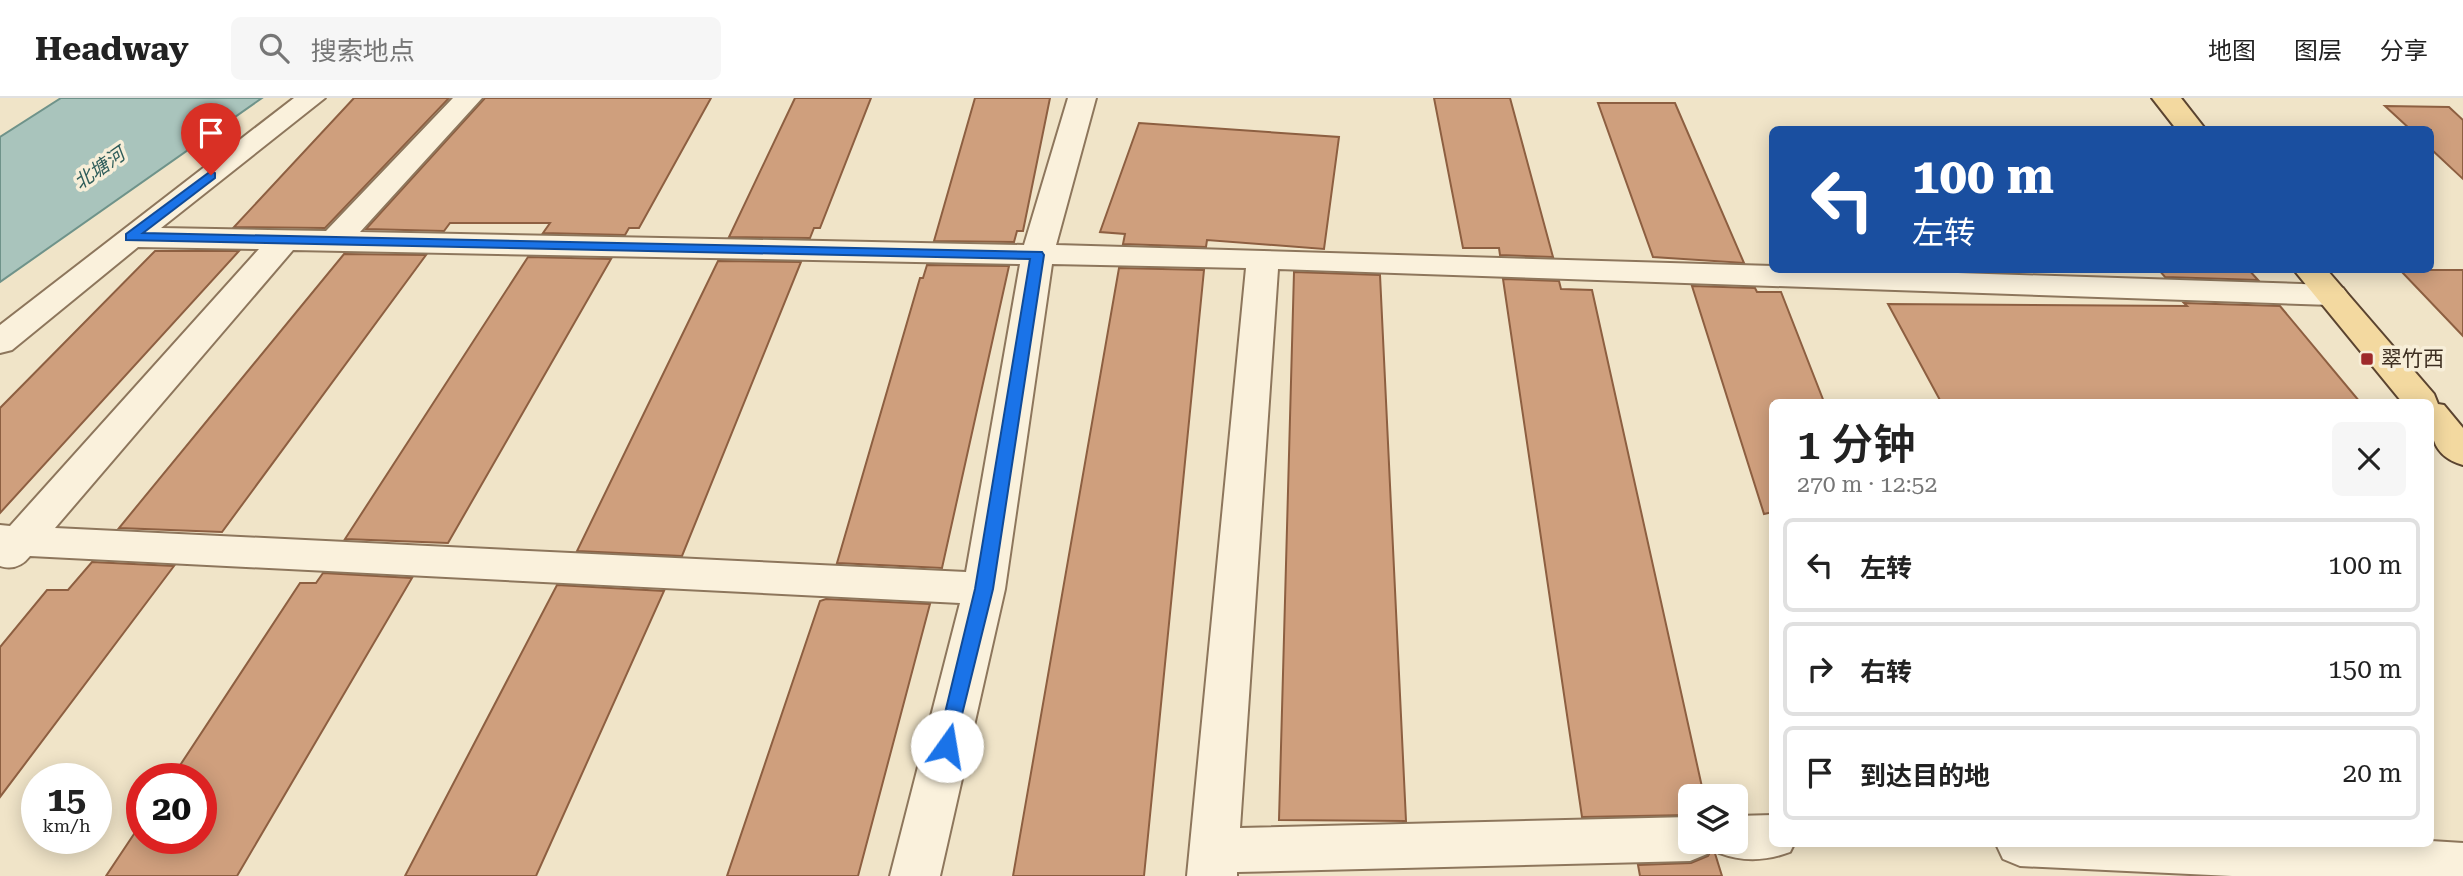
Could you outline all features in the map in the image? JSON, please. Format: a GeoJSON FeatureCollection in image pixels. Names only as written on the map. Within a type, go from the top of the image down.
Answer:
{"type":"FeatureCollection","features":[{"type":"Feature","properties":{"kind":"main road"},"geometry":{"type":"LineString","coordinates":[[2166,98],[2189,126]]}},
{"type":"Feature","properties":{"kind":"main road"},"geometry":{"type":"LineString","coordinates":[[2320,282],[2418,399]]}},
{"type":"Feature","properties":{"kind":"main road"},"geometry":{"type":"LineString","coordinates":[[2434,418],[2463,452]]}},
{"type":"Feature","properties":{"kind":"lane"},"geometry":{"type":"LineString","coordinates":[[0,342],[130,237],[311,98]]}},
{"type":"Feature","properties":{"kind":"lane"},"geometry":{"type":"LineString","coordinates":[[334,241],[468,98]]}},
{"type":"Feature","properties":{"kind":"lane"},"geometry":{"type":"LineString","coordinates":[[915,876],[984,589],[1037,255],[1082,98]]}},
{"type":"Feature","properties":{"kind":"lane"},"geometry":{"type":"LineString","coordinates":[[130,237],[1769,270]]}},
{"type":"Feature","properties":{"kind":"lane"},"geometry":{"type":"LineString","coordinates":[[7,548],[284,240]]}},
{"type":"Feature","properties":{"kind":"lane"},"geometry":{"type":"LineString","coordinates":[[1264,259],[1213,863],[1678,840]]}},
{"type":"Feature","properties":{"kind":"lane"},"geometry":{"type":"LineString","coordinates":[[1907,273],[2320,282]]}},
{"type":"Feature","properties":{"kind":"lane"},"geometry":{"type":"LineString","coordinates":[[7,548],[984,589]]}},
{"type":"Feature","properties":{"kind":"lane"},"geometry":{"type":"LineString","coordinates":[[1748,838],[1769,837]]}},
{"type":"Feature","properties":{"kind":"lane"},"geometry":{"type":"LineString","coordinates":[[2083,847],[2463,865]]}},
{"type":"Feature","properties":{"kind":"water","name":"北塘河"},"geometry":{"type":"Polygon","coordinates":[[[61,98],[262,98],[0,282],[0,137],[61,98]]]}},
{"type":"Feature","properties":{"kind":"building"},"geometry":{"type":"Polygon","coordinates":[[[354,98],[449,98],[325,228],[234,227],[354,98]]]}},
{"type":"Feature","properties":{"kind":"building"},"geometry":{"type":"Polygon","coordinates":[[[485,98],[711,98],[639,228],[629,228],[625,235],[543,233],[550,223],[450,223],[444,231],[366,229],[485,98]]]}},
{"type":"Feature","properties":{"kind":"building"},"geometry":{"type":"Polygon","coordinates":[[[795,98],[871,98],[820,228],[814,228],[810,238],[729,237],[795,98]]]}},
{"type":"Feature","properties":{"kind":"building"},"geometry":{"type":"Polygon","coordinates":[[[975,98],[1050,98],[1023,231],[1017,231],[1014,242],[934,241],[975,98]]]}},
{"type":"Feature","properties":{"kind":"building"},"geometry":{"type":"Polygon","coordinates":[[[1434,98],[1510,98],[1553,257],[1500,255],[1499,248],[1463,248],[1434,98]]]}},
{"type":"Feature","properties":{"kind":"building"},"geometry":{"type":"Polygon","coordinates":[[[1598,103],[1675,103],[1744,263],[1653,257],[1598,103]]]}},
{"type":"Feature","properties":{"kind":"building"},"geometry":{"type":"Polygon","coordinates":[[[2385,106],[2449,107],[2463,120],[2463,179],[2434,152],[2434,126],[2407,126],[2385,106]]]}},
{"type":"Feature","properties":{"kind":"building"},"geometry":{"type":"Polygon","coordinates":[[[1139,123],[1339,137],[1324,249],[1207,240],[1206,247],[1123,244],[1125,234],[1100,232],[1139,123]]]}},
{"type":"Feature","properties":{"kind":"building"},"geometry":{"type":"Polygon","coordinates":[[[155,251],[239,251],[0,513],[0,408],[155,251]]]}},
{"type":"Feature","properties":{"kind":"building"},"geometry":{"type":"Polygon","coordinates":[[[344,254],[426,255],[222,532],[119,528],[344,254]]]}},
{"type":"Feature","properties":{"kind":"building"},"geometry":{"type":"Polygon","coordinates":[[[528,257],[611,259],[448,543],[345,539],[528,257]]]}},
{"type":"Feature","properties":{"kind":"building"},"geometry":{"type":"Polygon","coordinates":[[[718,261],[801,262],[682,556],[577,551],[718,261]]]}},
{"type":"Feature","properties":{"kind":"building"},"geometry":{"type":"Polygon","coordinates":[[[927,265],[1009,266],[942,568],[837,563],[920,278],[923,278],[927,265]]]}},
{"type":"Feature","properties":{"kind":"building"},"geometry":{"type":"Polygon","coordinates":[[[1119,268],[1204,270],[1144,876],[1013,876],[1119,268]]]}},
{"type":"Feature","properties":{"kind":"building"},"geometry":{"type":"Polygon","coordinates":[[[2463,270],[2463,336],[2403,273],[2463,270]]]}},
{"type":"Feature","properties":{"kind":"building"},"geometry":{"type":"Polygon","coordinates":[[[1294,272],[1380,275],[1406,821],[1279,820],[1294,272]]]}},
{"type":"Feature","properties":{"kind":"building"},"geometry":{"type":"Polygon","coordinates":[[[2162,273],[2252,273],[2258,280],[2165,277],[2162,273]]]}},
{"type":"Feature","properties":{"kind":"building"},"geometry":{"type":"Polygon","coordinates":[[[1503,279],[1559,281],[1561,289],[1592,290],[1701,784],[1678,784],[1678,815],[1582,817],[1503,279]]]}},
{"type":"Feature","properties":{"kind":"building"},"geometry":{"type":"Polygon","coordinates":[[[1692,286],[1755,288],[1757,292],[1781,292],[1823,399],[1769,399],[1769,513],[1764,514],[1692,286]]]}},
{"type":"Feature","properties":{"kind":"building"},"geometry":{"type":"Polygon","coordinates":[[[2184,303],[2280,306],[2358,399],[1939,399],[1888,304],[2187,306],[2184,303]]]}},
{"type":"Feature","properties":{"kind":"building"},"geometry":{"type":"Polygon","coordinates":[[[92,562],[174,566],[26,763],[21,763],[21,769],[0,797],[0,647],[47,590],[68,590],[92,562]]]}},
{"type":"Feature","properties":{"kind":"building"},"geometry":{"type":"Polygon","coordinates":[[[323,573],[412,578],[237,876],[106,876],[126,846],[126,854],[217,854],[217,763],[182,763],[300,583],[316,583],[323,573]]]}},
{"type":"Feature","properties":{"kind":"building"},"geometry":{"type":"Polygon","coordinates":[[[557,585],[664,591],[536,876],[405,876],[557,585]]]}},
{"type":"Feature","properties":{"kind":"building"},"geometry":{"type":"Polygon","coordinates":[[[826,599],[930,604],[858,876],[727,876],[820,601],[826,599]]]}},
{"type":"Feature","properties":{"kind":"building"},"geometry":{"type":"Polygon","coordinates":[[[1715,854],[1722,876],[1640,876],[1638,865],[1691,863],[1715,854]]]}},
{"type":"Feature","properties":{"kind":"place","name":"翠竹西"},"geometry":{"type":"Point","coordinates":[2367,359]}},
{"type":"Feature","properties":{"kind":"route"},"geometry":{"type":"LineString","coordinates":[[211,175],[130,237],[1037,255],[984,589],[947,746]]}}]}
